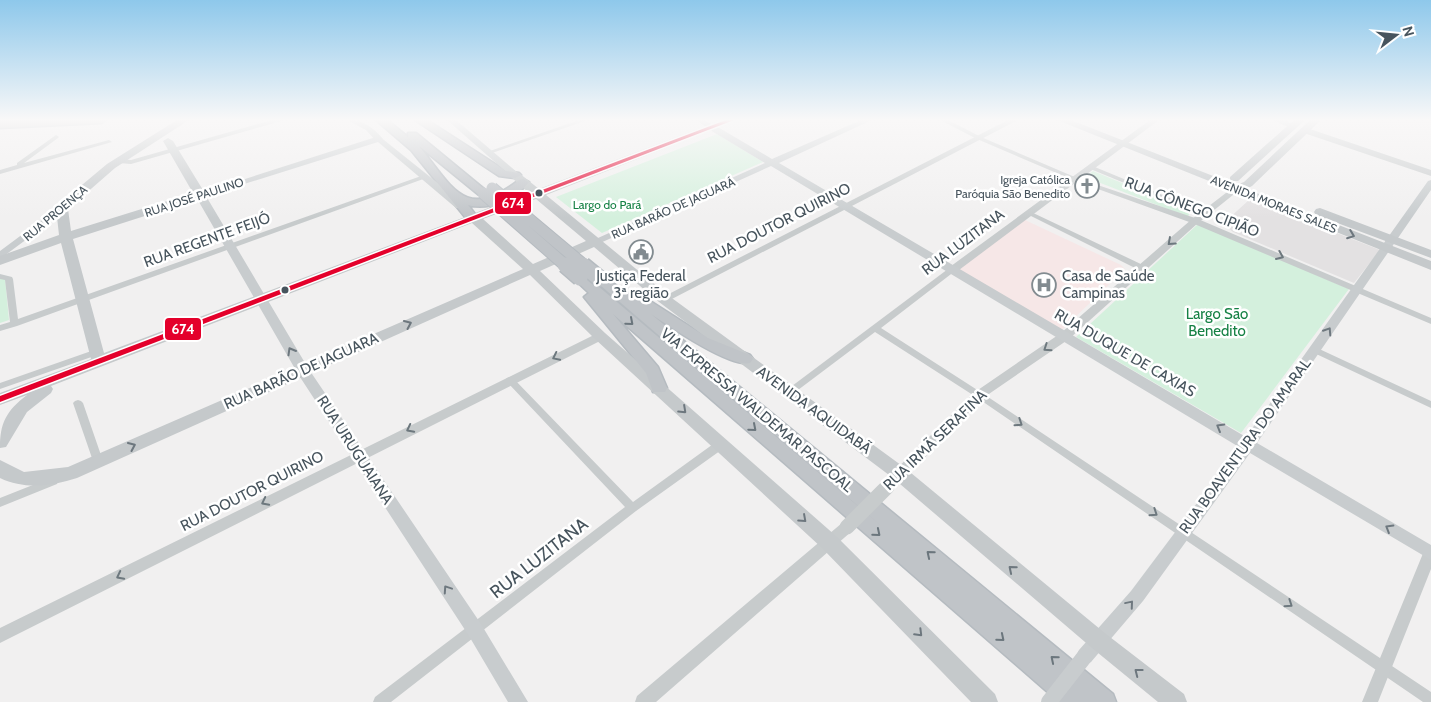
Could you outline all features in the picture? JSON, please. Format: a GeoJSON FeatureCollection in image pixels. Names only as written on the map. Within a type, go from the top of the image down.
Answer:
{"type":"FeatureCollection","features":[{"type":"Feature","properties":{"kind":"highway"},"geometry":{"type":"LineString","coordinates":[[419,153],[472,217]]}},
{"type":"Feature","properties":{"kind":"highway","name":"VIA EXPRESSA WALDEMAR PASCOAL"},"geometry":{"type":"LineString","coordinates":[[437,153],[488,190],[594,282],[1105,702]]}},
{"type":"Feature","properties":{"kind":"highway","name":"VIA EXPRESSA WALDEMAR PASCOAL"},"geometry":{"type":"LineString","coordinates":[[445,153],[594,282],[848,509],[1076,702]]}},
{"type":"Feature","properties":{"kind":"highway"},"geometry":{"type":"LineString","coordinates":[[453,194],[473,203],[492,202],[508,196],[519,179],[503,174],[470,153]]}},
{"type":"Feature","properties":{"kind":"highway"},"geometry":{"type":"LineString","coordinates":[[659,388],[653,371],[587,292],[594,282],[628,293],[703,341],[745,359]]}},
{"type":"Feature","properties":{"kind":"main road","name":"RUA PROENÇA"},"geometry":{"type":"LineString","coordinates":[[0,256],[62,208],[119,160],[131,153]]}},
{"type":"Feature","properties":{"kind":"main road","name":"RUA URUGUAIANA"},"geometry":{"type":"LineString","coordinates":[[176,153],[303,371],[474,630],[519,702]]}},
{"type":"Feature","properties":{"kind":"main road","name":"RUA JOSÉ PAULINO"},"geometry":{"type":"LineString","coordinates":[[66,238],[335,153]]}},
{"type":"Feature","properties":{"kind":"main road"},"geometry":{"type":"LineString","coordinates":[[395,153],[512,252],[600,336],[829,542],[987,702]]}},
{"type":"Feature","properties":{"kind":"main road","name":"AVENIDA AQUIDABÃ"},"geometry":{"type":"LineString","coordinates":[[491,153],[538,196],[664,299],[791,391],[899,473],[1098,641],[1176,702]]}},
{"type":"Feature","properties":{"kind":"main road"},"geometry":{"type":"LineString","coordinates":[[0,442],[21,408],[33,396],[98,357],[262,301],[472,217],[538,196],[649,153]]}},
{"type":"Feature","properties":{"kind":"main road","name":"RUA DUQUE DE CAXIAS"},"geometry":{"type":"LineString","coordinates":[[755,153],[844,208],[1249,444],[1431,553]]}},
{"type":"Feature","properties":{"kind":"main road","name":"RUA BARÃO DE JAGUARÁ"},"geometry":{"type":"LineString","coordinates":[[532,270],[798,153]]}},
{"type":"Feature","properties":{"kind":"main road","name":"AVENIDA MORAES SALES"},"geometry":{"type":"LineString","coordinates":[[1156,153],[1388,243],[1431,254]]}},
{"type":"Feature","properties":{"kind":"main road","name":"RUA IRMÃ SERAFINA"},"geometry":{"type":"LineString","coordinates":[[1235,184],[1269,153]]}},
{"type":"Feature","properties":{"kind":"main road","name":"RUA IRMÃ SERAFINA"},"geometry":{"type":"LineString","coordinates":[[1248,184],[1275,153]]}},
{"type":"Feature","properties":{"kind":"main road","name":"RUA BOAVENTURA DO AMARAL"},"geometry":{"type":"LineString","coordinates":[[1049,702],[1085,656],[1137,596],[1182,532],[1249,444],[1431,183]]}},
{"type":"Feature","properties":{"kind":"main road"},"geometry":{"type":"LineString","coordinates":[[1235,184],[1248,184]]}},
{"type":"Feature","properties":{"kind":"main road","name":"AVENIDA MORAES SALES"},"geometry":{"type":"LineString","coordinates":[[1248,184],[1388,243],[1431,266]]}},
{"type":"Feature","properties":{"kind":"main road"},"geometry":{"type":"LineString","coordinates":[[519,202],[553,208]]}},
{"type":"Feature","properties":{"kind":"main road"},"geometry":{"type":"LineString","coordinates":[[62,208],[66,238],[98,357]]}},
{"type":"Feature","properties":{"kind":"main road"},"geometry":{"type":"LineString","coordinates":[[512,252],[544,257],[568,248],[576,240],[580,230]]}},
{"type":"Feature","properties":{"kind":"main road","name":"RUA PROENÇA"},"geometry":{"type":"LineString","coordinates":[[0,261],[17,252],[66,238]]}},
{"type":"Feature","properties":{"kind":"main road","name":"RUA BARÃO DE JAGUARA"},"geometry":{"type":"LineString","coordinates":[[71,474],[532,270]]}},
{"type":"Feature","properties":{"kind":"main road"},"geometry":{"type":"LineString","coordinates":[[0,399],[65,376]]}},
{"type":"Feature","properties":{"kind":"main road"},"geometry":{"type":"LineString","coordinates":[[0,467],[4,472],[24,478],[71,474]]}},
{"type":"Feature","properties":{"kind":"street"},"geometry":{"type":"LineString","coordinates":[[15,168],[35,153]]}},
{"type":"Feature","properties":{"kind":"street"},"geometry":{"type":"LineString","coordinates":[[0,172],[70,153]]}},
{"type":"Feature","properties":{"kind":"street"},"geometry":{"type":"LineString","coordinates":[[119,160],[129,163],[153,153]]}},
{"type":"Feature","properties":{"kind":"street","name":"RUA DOUTOR QUIRINO"},"geometry":{"type":"LineString","coordinates":[[664,299],[951,153]]}},
{"type":"Feature","properties":{"kind":"street","name":"RUA CÔNEGO CIPIÃO"},"geometry":{"type":"LineString","coordinates":[[1014,153],[1075,179],[1195,221],[1431,320]]}},
{"type":"Feature","properties":{"kind":"street","name":"RUA LUZITANA"},"geometry":{"type":"LineString","coordinates":[[791,391],[1110,153]]}},
{"type":"Feature","properties":{"kind":"street"},"geometry":{"type":"LineString","coordinates":[[1375,153],[1431,173]]}},
{"type":"Feature","properties":{"kind":"street","name":"RUA CÔNEGO CIPIÃO"},"geometry":{"type":"LineString","coordinates":[[1090,167],[1204,214]]}},
{"type":"Feature","properties":{"kind":"street","name":"RUA REGENTE FEIJÓ"},"geometry":{"type":"LineString","coordinates":[[0,328],[424,177]]}},
{"type":"Feature","properties":{"kind":"street","name":"RUA IRMÃ SERAFINA"},"geometry":{"type":"LineString","coordinates":[[643,702],[847,527],[978,395],[1065,336],[1204,214],[1235,184]]}},
{"type":"Feature","properties":{"kind":"street"},"geometry":{"type":"LineString","coordinates":[[1029,213],[1142,268]]}},
{"type":"Feature","properties":{"kind":"street"},"geometry":{"type":"LineString","coordinates":[[0,276],[9,279],[14,324]]}},
{"type":"Feature","properties":{"kind":"street"},"geometry":{"type":"LineString","coordinates":[[874,328],[978,395],[1431,700]]}},
{"type":"Feature","properties":{"kind":"street","name":"RUA DOUTOR QUIRINO"},"geometry":{"type":"LineString","coordinates":[[0,636],[600,336]]}},
{"type":"Feature","properties":{"kind":"street"},"geometry":{"type":"LineString","coordinates":[[1315,350],[1431,405]]}},
{"type":"Feature","properties":{"kind":"street"},"geometry":{"type":"LineString","coordinates":[[0,386],[98,357]]}},
{"type":"Feature","properties":{"kind":"street"},"geometry":{"type":"LineString","coordinates":[[510,380],[632,508]]}},
{"type":"Feature","properties":{"kind":"street"},"geometry":{"type":"LineString","coordinates":[[78,403],[98,461]]}},
{"type":"Feature","properties":{"kind":"street","name":"RUA LUZITANA"},"geometry":{"type":"LineString","coordinates":[[380,702],[632,508],[720,445]]}},
{"type":"Feature","properties":{"kind":"street"},"geometry":{"type":"LineString","coordinates":[[0,503],[71,474]]}},
{"type":"Feature","properties":{"kind":"street"},"geometry":{"type":"LineString","coordinates":[[1370,702],[1431,553]]}},
{"type":"Feature","properties":{"kind":"shaded area"},"geometry":{"type":"Polygon","coordinates":[[[1250,199],[1380,250],[1354,283],[1233,232],[1227,227],[1226,221],[1250,199]]]}},
{"type":"Feature","properties":{"kind":"shaded area","name":"Casa de Saúde Campinas"},"geometry":{"type":"Polygon","coordinates":[[[1025,220],[1121,265],[1125,269],[1061,331],[955,271],[1025,220]]]}},
{"type":"Feature","properties":{"kind":"green space","name":"Largo do Pará"},"geometry":{"type":"Polygon","coordinates":[[[669,153],[748,153],[763,162],[602,233],[556,197],[669,153]]]}},
{"type":"Feature","properties":{"kind":"green space"},"geometry":{"type":"Polygon","coordinates":[[[1093,171],[1190,211],[1188,217],[1085,177],[1093,171]]]}},
{"type":"Feature","properties":{"kind":"green space","name":"Largo São Benedito"},"geometry":{"type":"Polygon","coordinates":[[[1198,224],[1349,289],[1241,433],[1076,337],[1198,224]]]}},
{"type":"Feature","properties":{"kind":"green space"},"geometry":{"type":"Polygon","coordinates":[[[5,278],[9,320],[0,323],[0,279],[5,278]]]}},
{"type":"Feature","properties":{"kind":"transit line","name":"674"},"geometry":{"type":"LineString","coordinates":[[0,399],[645,153]]}},
{"type":"Feature","properties":{"kind":"place","name":"Igreja Católica Paróquia São Benedito"},"geometry":{"type":"Point","coordinates":[1087,186]}},
{"type":"Feature","properties":{"kind":"place","name":"Justiça Federal 3ª região"},"geometry":{"type":"Point","coordinates":[641,252]}},
{"type":"Feature","properties":{"kind":"place","name":"Casa de Saúde Campinas"},"geometry":{"type":"Point","coordinates":[1044,285]}}]}
